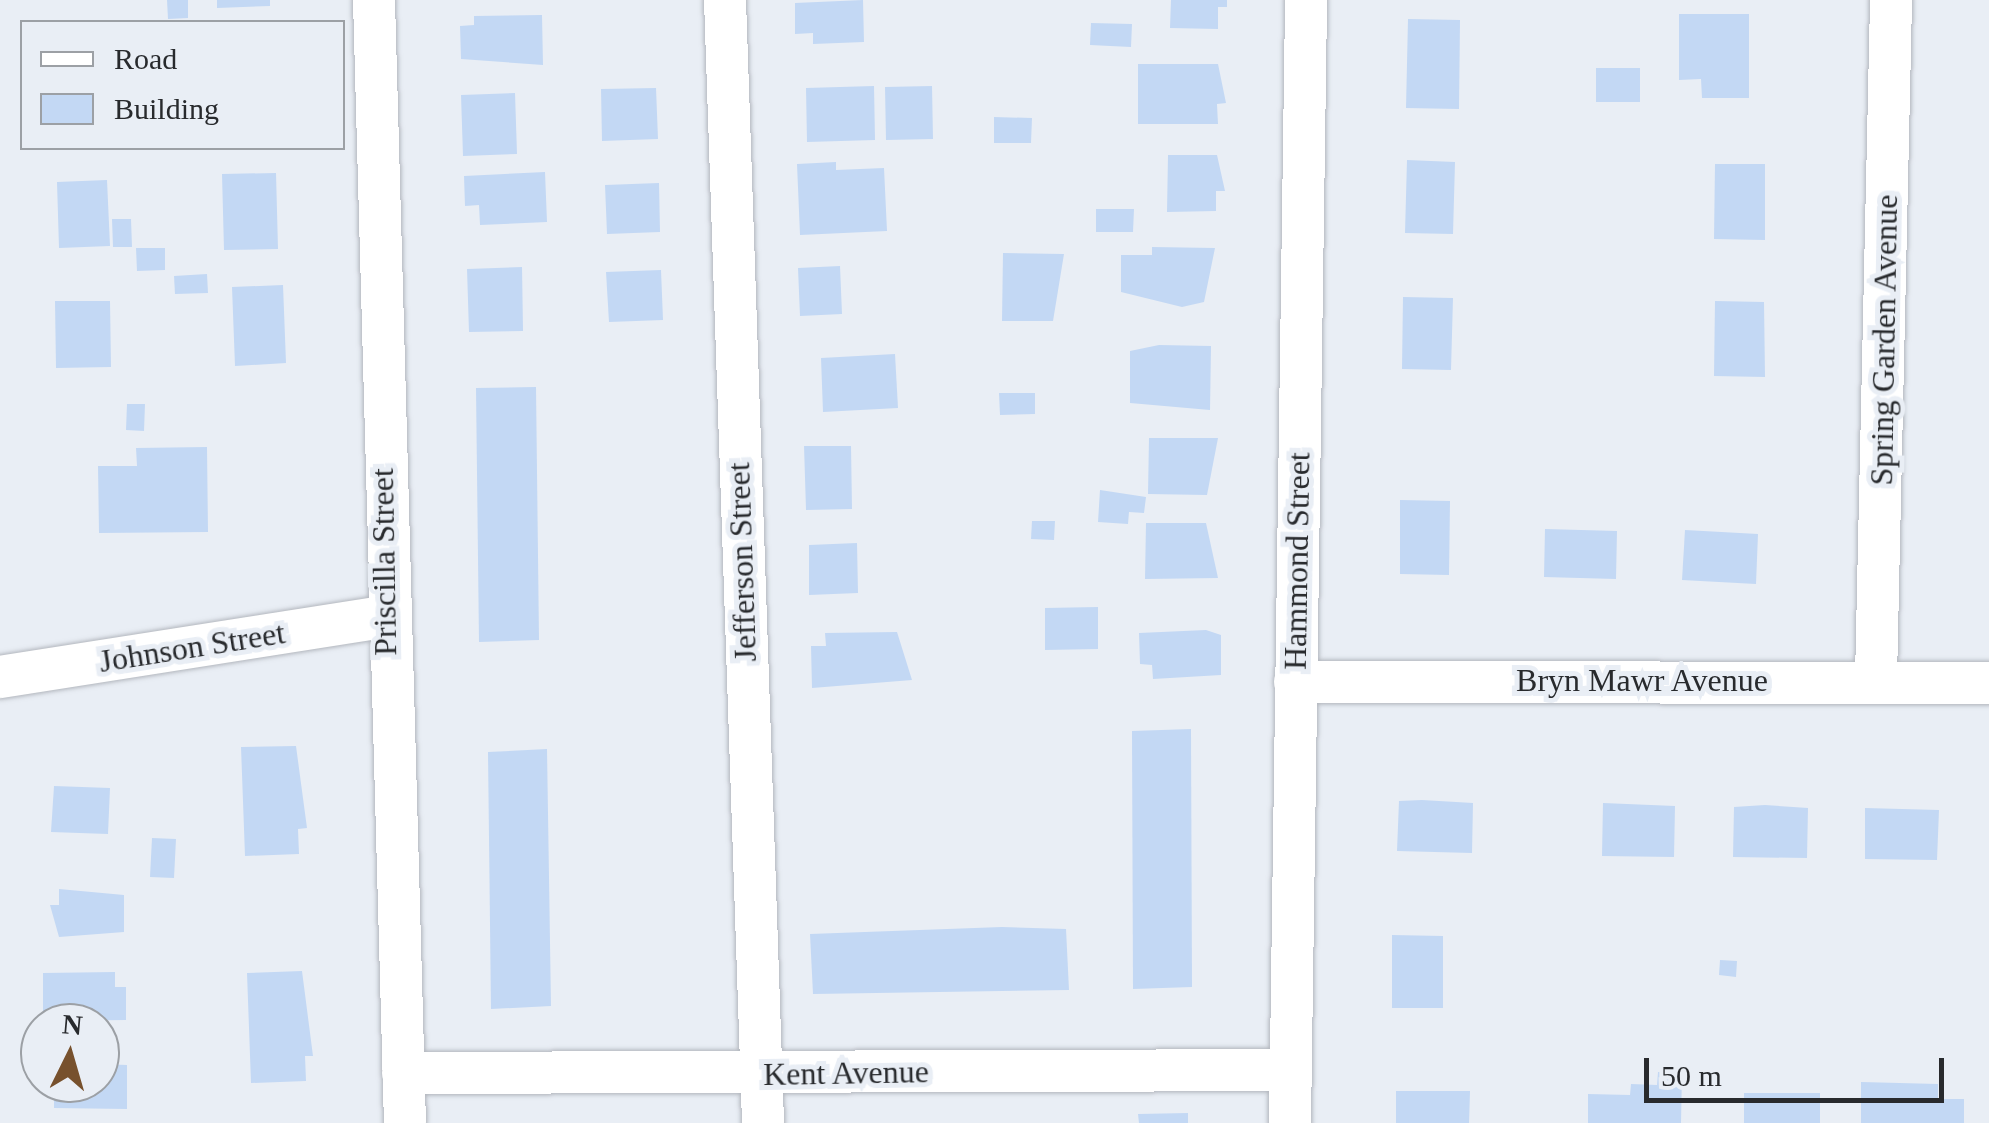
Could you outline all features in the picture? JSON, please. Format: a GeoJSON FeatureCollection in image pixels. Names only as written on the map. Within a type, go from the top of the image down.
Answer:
{"type":"FeatureCollection","features":[{"type":"Feature","properties":{"kind":"street","name":"Priscilla Street"},"geometry":{"type":"LineString","coordinates":[[374,0],[384,617],[405,1123]]}},
{"type":"Feature","properties":{"kind":"street","name":"Jefferson Street"},"geometry":{"type":"LineString","coordinates":[[725,0],[763,1123]]}},
{"type":"Feature","properties":{"kind":"street","name":"Hammond Street"},"geometry":{"type":"LineString","coordinates":[[1290,1123],[1306,0]]}},
{"type":"Feature","properties":{"kind":"street","name":"Spring Garden Avenue"},"geometry":{"type":"LineString","coordinates":[[1876,679],[1891,0]]}},
{"type":"Feature","properties":{"kind":"street","name":"Johnson Street"},"geometry":{"type":"LineString","coordinates":[[0,676],[384,617]]}},
{"type":"Feature","properties":{"kind":"street","name":"Bryn Mawr Avenue"},"geometry":{"type":"LineString","coordinates":[[1295,682],[1876,679],[1989,683]]}},
{"type":"Feature","properties":{"kind":"street","name":"Kent Avenue"},"geometry":{"type":"LineString","coordinates":[[403,1073],[762,1076],[1290,1070]]}},
{"type":"Feature","properties":{"kind":"building"},"geometry":{"type":"Polygon","coordinates":[[[167,0],[188,0],[188,18],[168,19],[167,0]]]}},
{"type":"Feature","properties":{"kind":"building"},"geometry":{"type":"Polygon","coordinates":[[[217,0],[270,0],[270,6],[217,8],[217,0]]]}},
{"type":"Feature","properties":{"kind":"building"},"geometry":{"type":"Polygon","coordinates":[[[863,0],[864,42],[813,44],[813,33],[795,34],[795,3],[863,0]]]}},
{"type":"Feature","properties":{"kind":"building"},"geometry":{"type":"Polygon","coordinates":[[[1171,0],[1227,0],[1227,7],[1218,7],[1218,29],[1170,28],[1171,0]]]}},
{"type":"Feature","properties":{"kind":"building"},"geometry":{"type":"Polygon","coordinates":[[[1679,14],[1749,14],[1749,98],[1702,98],[1701,79],[1679,80],[1679,14]]]}},
{"type":"Feature","properties":{"kind":"building"},"geometry":{"type":"Polygon","coordinates":[[[542,15],[543,65],[461,59],[460,26],[474,25],[474,16],[542,15]]]}},
{"type":"Feature","properties":{"kind":"building"},"geometry":{"type":"Polygon","coordinates":[[[1408,19],[1460,20],[1459,109],[1406,108],[1408,19]]]}},
{"type":"Feature","properties":{"kind":"building"},"geometry":{"type":"Polygon","coordinates":[[[1091,23],[1132,24],[1131,47],[1090,45],[1091,23]]]}},
{"type":"Feature","properties":{"kind":"building"},"geometry":{"type":"Polygon","coordinates":[[[1138,64],[1218,64],[1226,103],[1217,104],[1218,124],[1138,124],[1138,64]]]}},
{"type":"Feature","properties":{"kind":"building"},"geometry":{"type":"Polygon","coordinates":[[[1596,68],[1640,68],[1640,102],[1596,102],[1596,68]]]}},
{"type":"Feature","properties":{"kind":"building"},"geometry":{"type":"Polygon","coordinates":[[[874,86],[875,140],[807,142],[806,88],[874,86]]]}},
{"type":"Feature","properties":{"kind":"building"},"geometry":{"type":"Polygon","coordinates":[[[932,86],[933,139],[886,140],[885,87],[932,86]]]}},
{"type":"Feature","properties":{"kind":"building"},"geometry":{"type":"Polygon","coordinates":[[[656,88],[658,139],[602,141],[601,89],[656,88]]]}},
{"type":"Feature","properties":{"kind":"building"},"geometry":{"type":"Polygon","coordinates":[[[515,93],[517,154],[463,156],[461,95],[515,93]]]}},
{"type":"Feature","properties":{"kind":"building"},"geometry":{"type":"Polygon","coordinates":[[[994,117],[1032,118],[1031,143],[994,143],[994,117]]]}},
{"type":"Feature","properties":{"kind":"building"},"geometry":{"type":"Polygon","coordinates":[[[1168,155],[1217,155],[1225,191],[1216,191],[1216,211],[1167,212],[1168,155]]]}},
{"type":"Feature","properties":{"kind":"building"},"geometry":{"type":"Polygon","coordinates":[[[1407,160],[1455,162],[1453,234],[1405,233],[1407,160]]]}},
{"type":"Feature","properties":{"kind":"building"},"geometry":{"type":"Polygon","coordinates":[[[836,162],[836,170],[884,168],[887,231],[800,235],[797,164],[836,162]]]}},
{"type":"Feature","properties":{"kind":"building"},"geometry":{"type":"Polygon","coordinates":[[[1715,164],[1765,164],[1765,240],[1714,239],[1715,164]]]}},
{"type":"Feature","properties":{"kind":"building"},"geometry":{"type":"Polygon","coordinates":[[[545,172],[547,222],[480,225],[479,205],[465,206],[464,176],[545,172]]]}},
{"type":"Feature","properties":{"kind":"building"},"geometry":{"type":"Polygon","coordinates":[[[276,173],[278,249],[224,250],[222,174],[276,173]]]}},
{"type":"Feature","properties":{"kind":"building"},"geometry":{"type":"Polygon","coordinates":[[[107,180],[110,246],[59,248],[57,182],[107,180]]]}},
{"type":"Feature","properties":{"kind":"building"},"geometry":{"type":"Polygon","coordinates":[[[659,183],[660,232],[607,234],[605,185],[659,183]]]}},
{"type":"Feature","properties":{"kind":"building"},"geometry":{"type":"Polygon","coordinates":[[[1096,209],[1134,209],[1133,232],[1096,232],[1096,209]]]}},
{"type":"Feature","properties":{"kind":"building"},"geometry":{"type":"Polygon","coordinates":[[[112,219],[131,219],[132,247],[113,247],[112,219]]]}},
{"type":"Feature","properties":{"kind":"building"},"geometry":{"type":"Polygon","coordinates":[[[1152,247],[1215,248],[1204,302],[1182,307],[1121,292],[1121,255],[1152,255],[1152,247]]]}},
{"type":"Feature","properties":{"kind":"building"},"geometry":{"type":"Polygon","coordinates":[[[136,248],[165,248],[165,270],[137,271],[136,248]]]}},
{"type":"Feature","properties":{"kind":"building"},"geometry":{"type":"Polygon","coordinates":[[[1003,253],[1064,254],[1053,321],[1002,321],[1003,253]]]}},
{"type":"Feature","properties":{"kind":"building"},"geometry":{"type":"Polygon","coordinates":[[[840,266],[842,314],[800,316],[798,268],[840,266]]]}},
{"type":"Feature","properties":{"kind":"building"},"geometry":{"type":"Polygon","coordinates":[[[522,267],[523,331],[469,332],[467,269],[522,267]]]}},
{"type":"Feature","properties":{"kind":"building"},"geometry":{"type":"Polygon","coordinates":[[[661,270],[663,320],[609,322],[606,272],[661,270]]]}},
{"type":"Feature","properties":{"kind":"building"},"geometry":{"type":"Polygon","coordinates":[[[207,274],[208,293],[175,294],[174,276],[207,274]]]}},
{"type":"Feature","properties":{"kind":"building"},"geometry":{"type":"Polygon","coordinates":[[[283,285],[286,363],[235,366],[232,287],[283,285]]]}},
{"type":"Feature","properties":{"kind":"building"},"geometry":{"type":"Polygon","coordinates":[[[1403,297],[1453,298],[1451,370],[1402,369],[1403,297]]]}},
{"type":"Feature","properties":{"kind":"building"},"geometry":{"type":"Polygon","coordinates":[[[55,301],[110,301],[111,367],[56,368],[55,301]]]}},
{"type":"Feature","properties":{"kind":"building"},"geometry":{"type":"Polygon","coordinates":[[[1715,301],[1764,302],[1765,377],[1714,376],[1715,301]]]}},
{"type":"Feature","properties":{"kind":"building"},"geometry":{"type":"Polygon","coordinates":[[[1159,345],[1211,346],[1210,410],[1130,403],[1130,351],[1159,345]]]}},
{"type":"Feature","properties":{"kind":"building"},"geometry":{"type":"Polygon","coordinates":[[[895,354],[898,408],[823,412],[821,358],[895,354]]]}},
{"type":"Feature","properties":{"kind":"building"},"geometry":{"type":"Polygon","coordinates":[[[536,387],[539,640],[479,642],[476,388],[536,387]]]}},
{"type":"Feature","properties":{"kind":"building"},"geometry":{"type":"Polygon","coordinates":[[[999,393],[1035,393],[1035,414],[1000,415],[999,393]]]}},
{"type":"Feature","properties":{"kind":"building"},"geometry":{"type":"Polygon","coordinates":[[[127,404],[145,404],[144,431],[126,430],[127,404]]]}},
{"type":"Feature","properties":{"kind":"building"},"geometry":{"type":"Polygon","coordinates":[[[1149,438],[1218,438],[1207,495],[1148,494],[1149,438]]]}},
{"type":"Feature","properties":{"kind":"building"},"geometry":{"type":"Polygon","coordinates":[[[804,446],[851,446],[852,509],[806,510],[804,446]]]}},
{"type":"Feature","properties":{"kind":"building"},"geometry":{"type":"Polygon","coordinates":[[[207,447],[208,532],[99,533],[98,466],[137,466],[136,448],[207,447]]]}},
{"type":"Feature","properties":{"kind":"building"},"geometry":{"type":"Polygon","coordinates":[[[1100,490],[1146,497],[1144,513],[1129,512],[1128,524],[1098,522],[1100,490]]]}},
{"type":"Feature","properties":{"kind":"building"},"geometry":{"type":"Polygon","coordinates":[[[1400,500],[1450,501],[1449,575],[1400,574],[1400,500]]]}},
{"type":"Feature","properties":{"kind":"building"},"geometry":{"type":"Polygon","coordinates":[[[1032,521],[1055,521],[1054,540],[1031,539],[1032,521]]]}},
{"type":"Feature","properties":{"kind":"building"},"geometry":{"type":"Polygon","coordinates":[[[1146,523],[1206,523],[1218,578],[1145,579],[1146,523]]]}},
{"type":"Feature","properties":{"kind":"building"},"geometry":{"type":"Polygon","coordinates":[[[1545,529],[1617,531],[1616,579],[1544,577],[1545,529]]]}},
{"type":"Feature","properties":{"kind":"building"},"geometry":{"type":"Polygon","coordinates":[[[1685,530],[1758,534],[1756,584],[1682,580],[1685,530]]]}},
{"type":"Feature","properties":{"kind":"building"},"geometry":{"type":"Polygon","coordinates":[[[857,543],[858,593],[809,595],[809,545],[857,543]]]}},
{"type":"Feature","properties":{"kind":"building"},"geometry":{"type":"Polygon","coordinates":[[[1098,607],[1098,649],[1045,650],[1045,608],[1098,607]]]}},
{"type":"Feature","properties":{"kind":"building"},"geometry":{"type":"Polygon","coordinates":[[[1206,630],[1221,635],[1221,675],[1153,679],[1152,665],[1140,664],[1139,633],[1206,630]]]}},
{"type":"Feature","properties":{"kind":"building"},"geometry":{"type":"Polygon","coordinates":[[[897,632],[912,680],[812,688],[811,646],[826,646],[825,633],[897,632]]]}},
{"type":"Feature","properties":{"kind":"building"},"geometry":{"type":"Polygon","coordinates":[[[1191,729],[1192,987],[1133,989],[1132,731],[1191,729]]]}},
{"type":"Feature","properties":{"kind":"building"},"geometry":{"type":"Polygon","coordinates":[[[296,746],[307,828],[298,829],[299,854],[245,856],[241,747],[296,746]]]}},
{"type":"Feature","properties":{"kind":"building"},"geometry":{"type":"Polygon","coordinates":[[[547,749],[551,1006],[491,1009],[488,752],[547,749]]]}},
{"type":"Feature","properties":{"kind":"building"},"geometry":{"type":"Polygon","coordinates":[[[54,786],[110,788],[108,834],[51,832],[54,786]]]}},
{"type":"Feature","properties":{"kind":"building"},"geometry":{"type":"Polygon","coordinates":[[[1399,801],[1473,803],[1472,853],[1397,851],[1399,801]]]}},
{"type":"Feature","properties":{"kind":"building"},"geometry":{"type":"Polygon","coordinates":[[[1603,803],[1675,806],[1674,857],[1602,856],[1603,803]]]}},
{"type":"Feature","properties":{"kind":"building"},"geometry":{"type":"Polygon","coordinates":[[[1734,807],[1808,808],[1807,858],[1733,857],[1734,807]]]}},
{"type":"Feature","properties":{"kind":"building"},"geometry":{"type":"Polygon","coordinates":[[[1865,808],[1939,810],[1937,860],[1865,859],[1865,808]]]}},
{"type":"Feature","properties":{"kind":"building"},"geometry":{"type":"Polygon","coordinates":[[[152,838],[176,839],[174,878],[150,877],[152,838]]]}},
{"type":"Feature","properties":{"kind":"building"},"geometry":{"type":"Polygon","coordinates":[[[59,889],[124,895],[124,932],[59,937],[50,905],[59,905],[59,889]]]}},
{"type":"Feature","properties":{"kind":"building"},"geometry":{"type":"Polygon","coordinates":[[[1002,927],[1066,929],[1069,990],[813,994],[810,934],[1002,927]]]}},
{"type":"Feature","properties":{"kind":"building"},"geometry":{"type":"Polygon","coordinates":[[[1392,935],[1443,936],[1443,1008],[1392,1008],[1392,935]]]}},
{"type":"Feature","properties":{"kind":"building"},"geometry":{"type":"Polygon","coordinates":[[[1720,960],[1737,961],[1736,977],[1719,975],[1720,960]]]}},
{"type":"Feature","properties":{"kind":"building"},"geometry":{"type":"Polygon","coordinates":[[[302,971],[313,1056],[305,1056],[306,1081],[251,1083],[247,973],[302,971]]]}},
{"type":"Feature","properties":{"kind":"building"},"geometry":{"type":"Polygon","coordinates":[[[115,972],[115,987],[126,987],[126,1020],[120,1020],[120,1003],[43,1003],[43,973],[115,972]]]}},
{"type":"Feature","properties":{"kind":"building"},"geometry":{"type":"Polygon","coordinates":[[[120,1065],[127,1065],[127,1109],[54,1108],[54,1103],[120,1103],[120,1065]]]}},
{"type":"Feature","properties":{"kind":"building"},"geometry":{"type":"Polygon","coordinates":[[[1658,1072],[1682,1073],[1681,1123],[1588,1123],[1588,1094],[1630,1095],[1631,1084],[1657,1085],[1658,1072]]]}},
{"type":"Feature","properties":{"kind":"building"},"geometry":{"type":"Polygon","coordinates":[[[1861,1082],[1938,1084],[1938,1099],[1964,1099],[1964,1123],[1861,1123],[1861,1082]]]}},
{"type":"Feature","properties":{"kind":"building"},"geometry":{"type":"Polygon","coordinates":[[[1396,1091],[1470,1091],[1469,1123],[1396,1123],[1396,1091]]]}},
{"type":"Feature","properties":{"kind":"building"},"geometry":{"type":"Polygon","coordinates":[[[1744,1093],[1820,1093],[1820,1123],[1744,1123],[1744,1093]]]}},
{"type":"Feature","properties":{"kind":"building"},"geometry":{"type":"Polygon","coordinates":[[[1188,1113],[1188,1123],[1139,1123],[1138,1114],[1188,1113]]]}}]}
